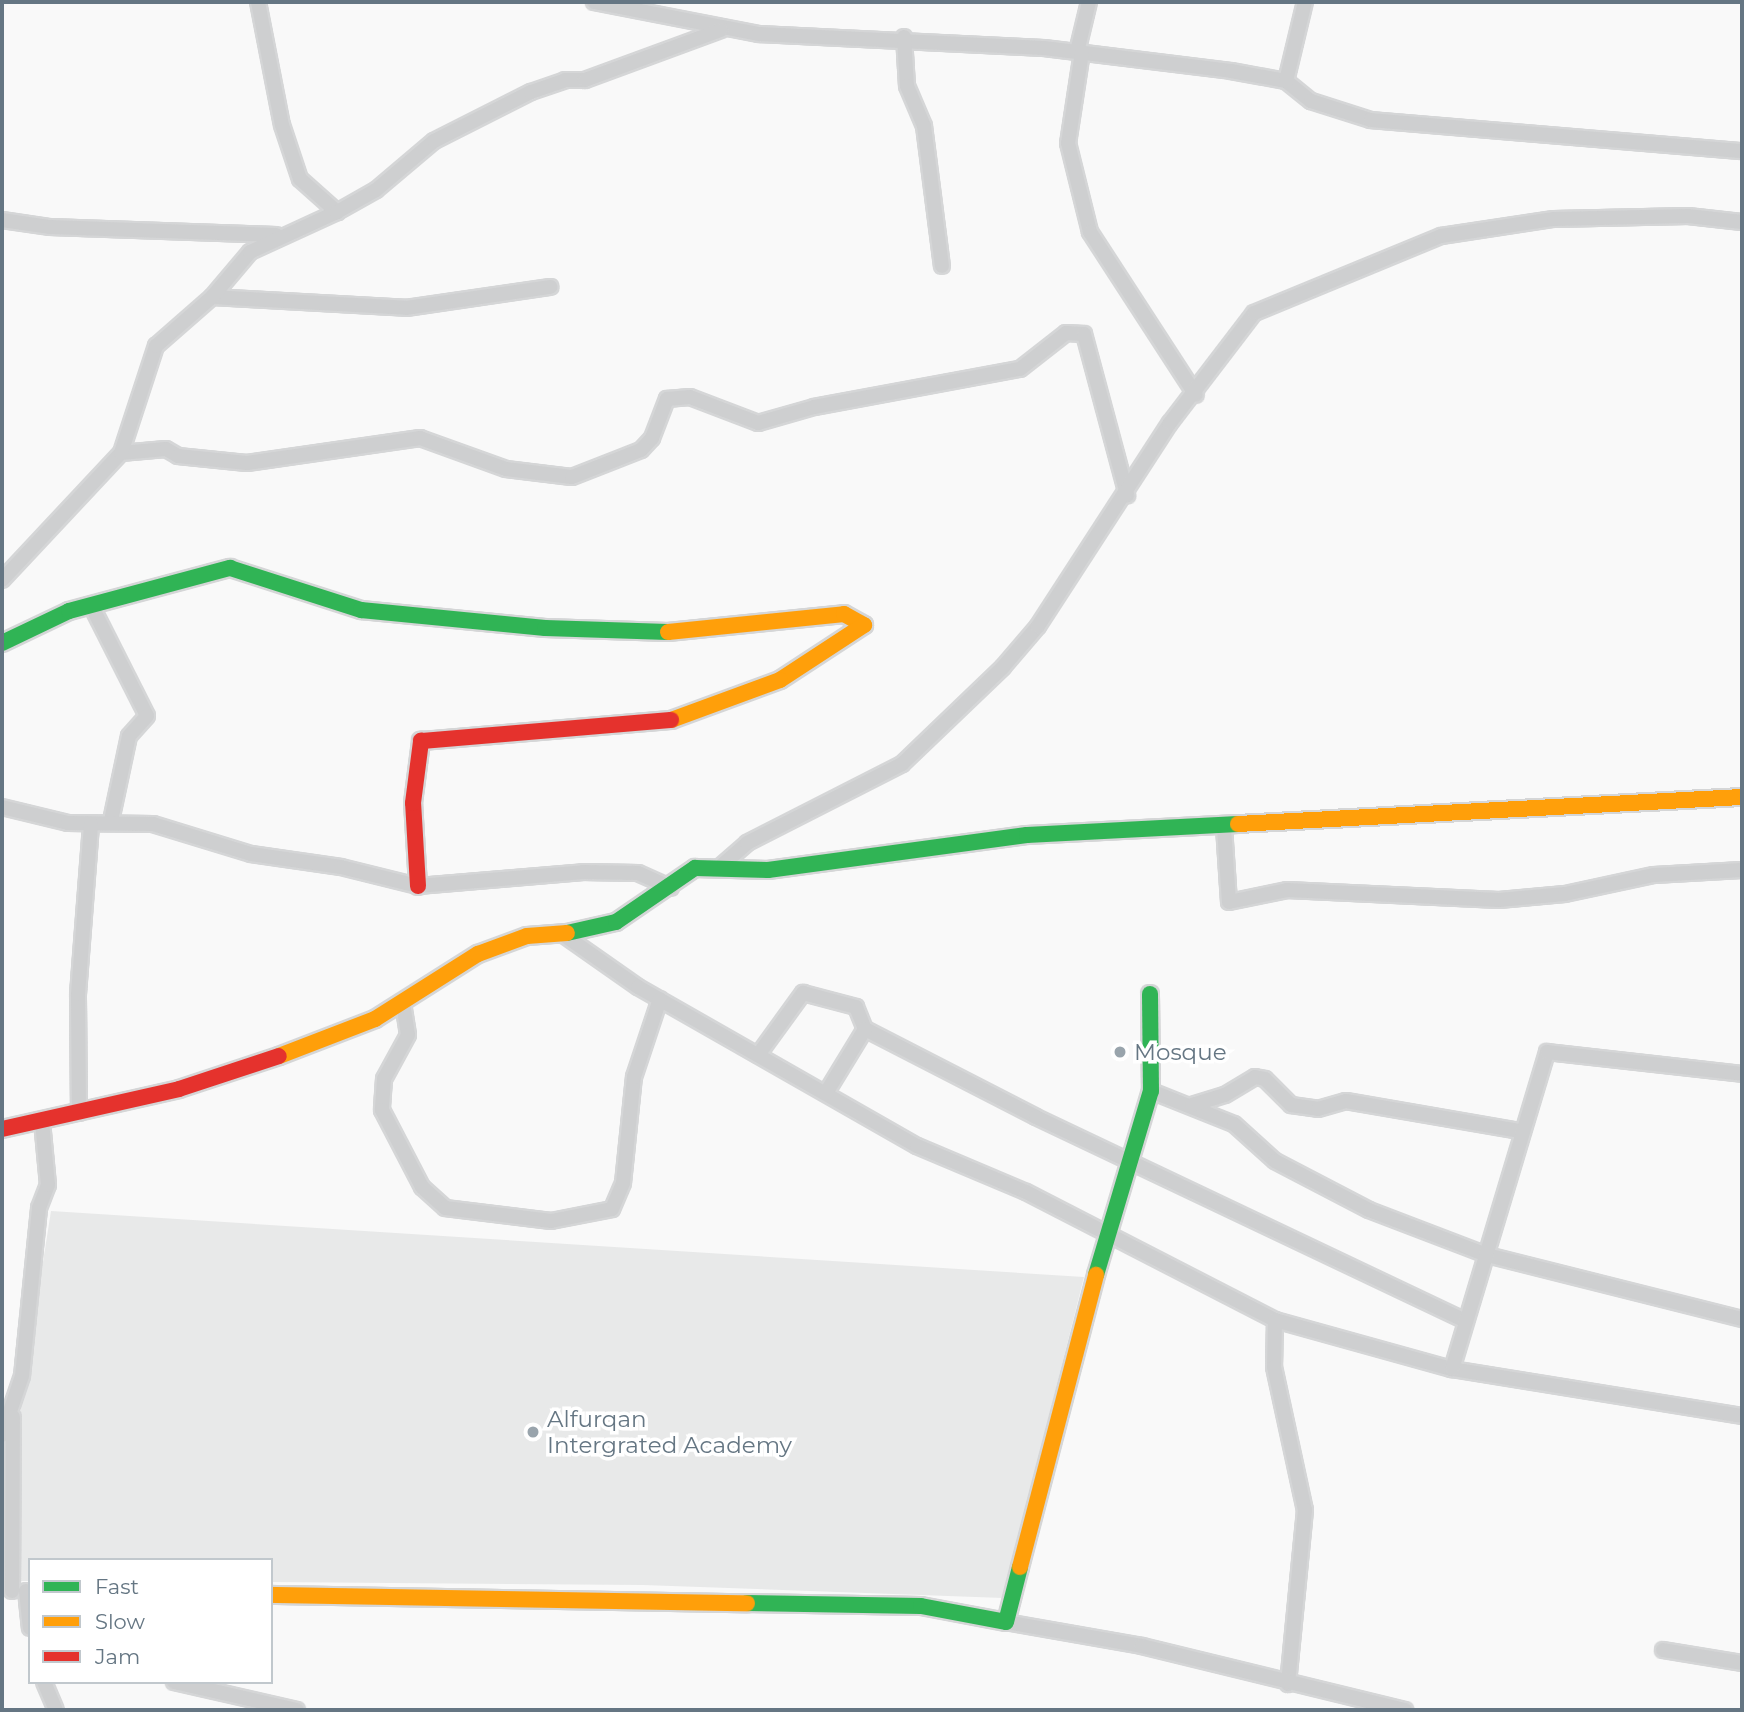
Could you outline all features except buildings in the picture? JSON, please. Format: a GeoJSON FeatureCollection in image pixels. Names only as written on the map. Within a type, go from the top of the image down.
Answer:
{"type":"FeatureCollection","features":[{"type":"Feature","properties":{"kind":"street"},"geometry":{"type":"LineString","coordinates":[[258,2],[282,125],[300,179],[337,212]]}},
{"type":"Feature","properties":{"kind":"street"},"geometry":{"type":"LineString","coordinates":[[594,2],[729,29],[811,38],[904,37],[1079,52],[1286,81],[1311,101],[1371,120],[1742,151]]}},
{"type":"Feature","properties":{"kind":"street"},"geometry":{"type":"LineString","coordinates":[[1089,2],[1079,52],[1068,143],[1090,232],[1196,395]]}},
{"type":"Feature","properties":{"kind":"street"},"geometry":{"type":"LineString","coordinates":[[1286,81],[1305,2]]}},
{"type":"Feature","properties":{"kind":"street"},"geometry":{"type":"LineString","coordinates":[[2,580],[121,453],[156,346],[212,297],[250,252],[337,212],[376,190],[434,141],[531,92],[565,80],[585,80],[670,52],[706,32],[729,29]]}},
{"type":"Feature","properties":{"kind":"street"},"geometry":{"type":"LineString","coordinates":[[904,37],[907,86],[924,125],[942,266]]}},
{"type":"Feature","properties":{"kind":"street"},"geometry":{"type":"LineString","coordinates":[[721,866],[758,836],[902,764],[1038,626],[1127,495],[1170,423],[1196,395],[1254,313],[1441,236],[1554,219],[1688,216],[1742,222]]}},
{"type":"Feature","properties":{"kind":"street"},"geometry":{"type":"LineString","coordinates":[[2,220],[50,227],[283,235]]}},
{"type":"Feature","properties":{"kind":"street"},"geometry":{"type":"LineString","coordinates":[[212,297],[406,308],[550,287]]}},
{"type":"Feature","properties":{"kind":"street"},"geometry":{"type":"LineString","coordinates":[[121,453],[166,449],[178,456],[247,463],[420,439],[506,469],[572,477],[641,450],[652,438],[667,399],[690,397],[758,423],[814,407],[1020,369],[1066,333],[1084,334],[1127,495]]}},
{"type":"Feature","properties":{"kind":"street"},"geometry":{"type":"LineString","coordinates":[[2,643],[91,605],[230,568],[361,610],[545,628],[645,634],[844,614],[864,625],[780,680],[686,719],[421,741],[413,803],[418,886]]}},
{"type":"Feature","properties":{"kind":"street"},"geometry":{"type":"LineString","coordinates":[[91,605],[147,716],[129,736],[111,821]]}},
{"type":"Feature","properties":{"kind":"street"},"geometry":{"type":"LineString","coordinates":[[2,1129],[179,1089],[270,1059],[375,1019],[478,954],[527,936],[561,933],[616,922],[671,888],[695,868],[721,866],[768,870],[1027,835],[1224,827],[1742,797]]}},
{"type":"Feature","properties":{"kind":"street"},"geometry":{"type":"LineString","coordinates":[[2,807],[48,820],[91,824],[111,821],[153,824],[251,854],[341,867],[418,886],[583,872],[638,873],[671,888]]}},
{"type":"Feature","properties":{"kind":"street"},"geometry":{"type":"LineString","coordinates":[[79,1112],[78,994],[91,824]]}},
{"type":"Feature","properties":{"kind":"street"},"geometry":{"type":"LineString","coordinates":[[1224,827],[1229,902],[1287,890],[1499,900],[1565,894],[1654,875],[1742,870]]}},
{"type":"Feature","properties":{"kind":"street"},"geometry":{"type":"LineString","coordinates":[[561,933],[660,999],[917,1146],[1026,1192],[1107,1236],[1275,1320],[1452,1369],[1742,1416]]}},
{"type":"Feature","properties":{"kind":"street"},"geometry":{"type":"LineString","coordinates":[[758,1055],[807,992],[856,1007],[865,1029],[1129,1165],[1465,1321]]}},
{"type":"Feature","properties":{"kind":"street"},"geometry":{"type":"LineString","coordinates":[[1006,1622],[1107,1236],[1151,1091],[1150,994]]}},
{"type":"Feature","properties":{"kind":"street"},"geometry":{"type":"LineString","coordinates":[[403,1003],[408,1035],[384,1079],[382,1110],[422,1187],[445,1208],[551,1221],[612,1209],[623,1183],[634,1077],[660,999]]}},
{"type":"Feature","properties":{"kind":"street"},"geometry":{"type":"LineString","coordinates":[[826,1093],[865,1029]]}},
{"type":"Feature","properties":{"kind":"street"},"geometry":{"type":"LineString","coordinates":[[1452,1369],[1544,1057],[1553,1050],[1742,1074]]}},
{"type":"Feature","properties":{"kind":"street"},"geometry":{"type":"LineString","coordinates":[[1192,1105],[1225,1096],[1255,1077],[1265,1079],[1291,1105],[1318,1109],[1346,1101],[1520,1131]]}},
{"type":"Feature","properties":{"kind":"street"},"geometry":{"type":"LineString","coordinates":[[1151,1091],[1192,1105],[1234,1124],[1275,1161],[1369,1210],[1487,1255],[1742,1319]]}},
{"type":"Feature","properties":{"kind":"street"},"geometry":{"type":"LineString","coordinates":[[2,1435],[12,1415],[22,1376],[39,1208],[48,1185],[42,1121]]}},
{"type":"Feature","properties":{"kind":"street"},"geometry":{"type":"LineString","coordinates":[[1275,1320],[1274,1367],[1305,1510],[1288,1684]]}},
{"type":"Feature","properties":{"kind":"street"},"geometry":{"type":"LineString","coordinates":[[12,1415],[17,1591],[28,1622]]}},
{"type":"Feature","properties":{"kind":"street"},"geometry":{"type":"LineString","coordinates":[[273,1595],[921,1606],[1142,1646],[1288,1684],[1405,1710]]}},
{"type":"Feature","properties":{"kind":"street"},"geometry":{"type":"LineString","coordinates":[[1663,1650],[1742,1662]]}},
{"type":"Feature","properties":{"kind":"street"},"geometry":{"type":"LineString","coordinates":[[45,1684],[56,1710]]}},
{"type":"Feature","properties":{"kind":"street"},"geometry":{"type":"LineString","coordinates":[[183,1684],[296,1710]]}},
{"type":"Feature","properties":{"kind":"shaded area","name":"Alfurqan Intergrated Academy"},"geometry":{"type":"Polygon","coordinates":[[[51,1211],[1084,1277],[1003,1598],[643,1585],[273,1582],[273,1558],[28,1558],[28,1581],[17,1581],[21,1402],[51,1211]]]}},
{"type":"Feature","properties":{"kind":"traffic: fast"},"geometry":{"type":"LineString","coordinates":[[2,643],[69,611],[230,568],[361,610],[545,628],[668,632]]}},
{"type":"Feature","properties":{"kind":"traffic: fast"},"geometry":{"type":"LineString","coordinates":[[567,933],[616,922],[695,868],[768,870],[1027,835],[1238,824]]}},
{"type":"Feature","properties":{"kind":"traffic: fast"},"geometry":{"type":"LineString","coordinates":[[1096,1275],[1151,1091],[1150,994]]}},
{"type":"Feature","properties":{"kind":"traffic: fast"},"geometry":{"type":"LineString","coordinates":[[747,1603],[921,1606],[1006,1622],[1020,1567]]}},
{"type":"Feature","properties":{"kind":"traffic: slow"},"geometry":{"type":"LineString","coordinates":[[668,632],[844,614],[864,625],[780,680],[671,720]]}},
{"type":"Feature","properties":{"kind":"traffic: slow"},"geometry":{"type":"LineString","coordinates":[[1238,824],[1742,797]]}},
{"type":"Feature","properties":{"kind":"traffic: slow"},"geometry":{"type":"LineString","coordinates":[[279,1056],[375,1019],[478,954],[527,936],[567,933]]}},
{"type":"Feature","properties":{"kind":"traffic: slow"},"geometry":{"type":"LineString","coordinates":[[1020,1567],[1096,1275]]}},
{"type":"Feature","properties":{"kind":"traffic: slow"},"geometry":{"type":"LineString","coordinates":[[273,1595],[747,1603]]}},
{"type":"Feature","properties":{"kind":"traffic: jam"},"geometry":{"type":"LineString","coordinates":[[418,886],[413,803],[421,741],[671,720]]}},
{"type":"Feature","properties":{"kind":"traffic: jam"},"geometry":{"type":"LineString","coordinates":[[2,1129],[179,1089],[279,1056]]}},
{"type":"Feature","properties":{"kind":"place","name":"Mosque"},"geometry":{"type":"Point","coordinates":[1120,1052]}},
{"type":"Feature","properties":{"kind":"place","name":"Alfurqan Intergrated Academy"},"geometry":{"type":"Point","coordinates":[533,1432]}}]}
